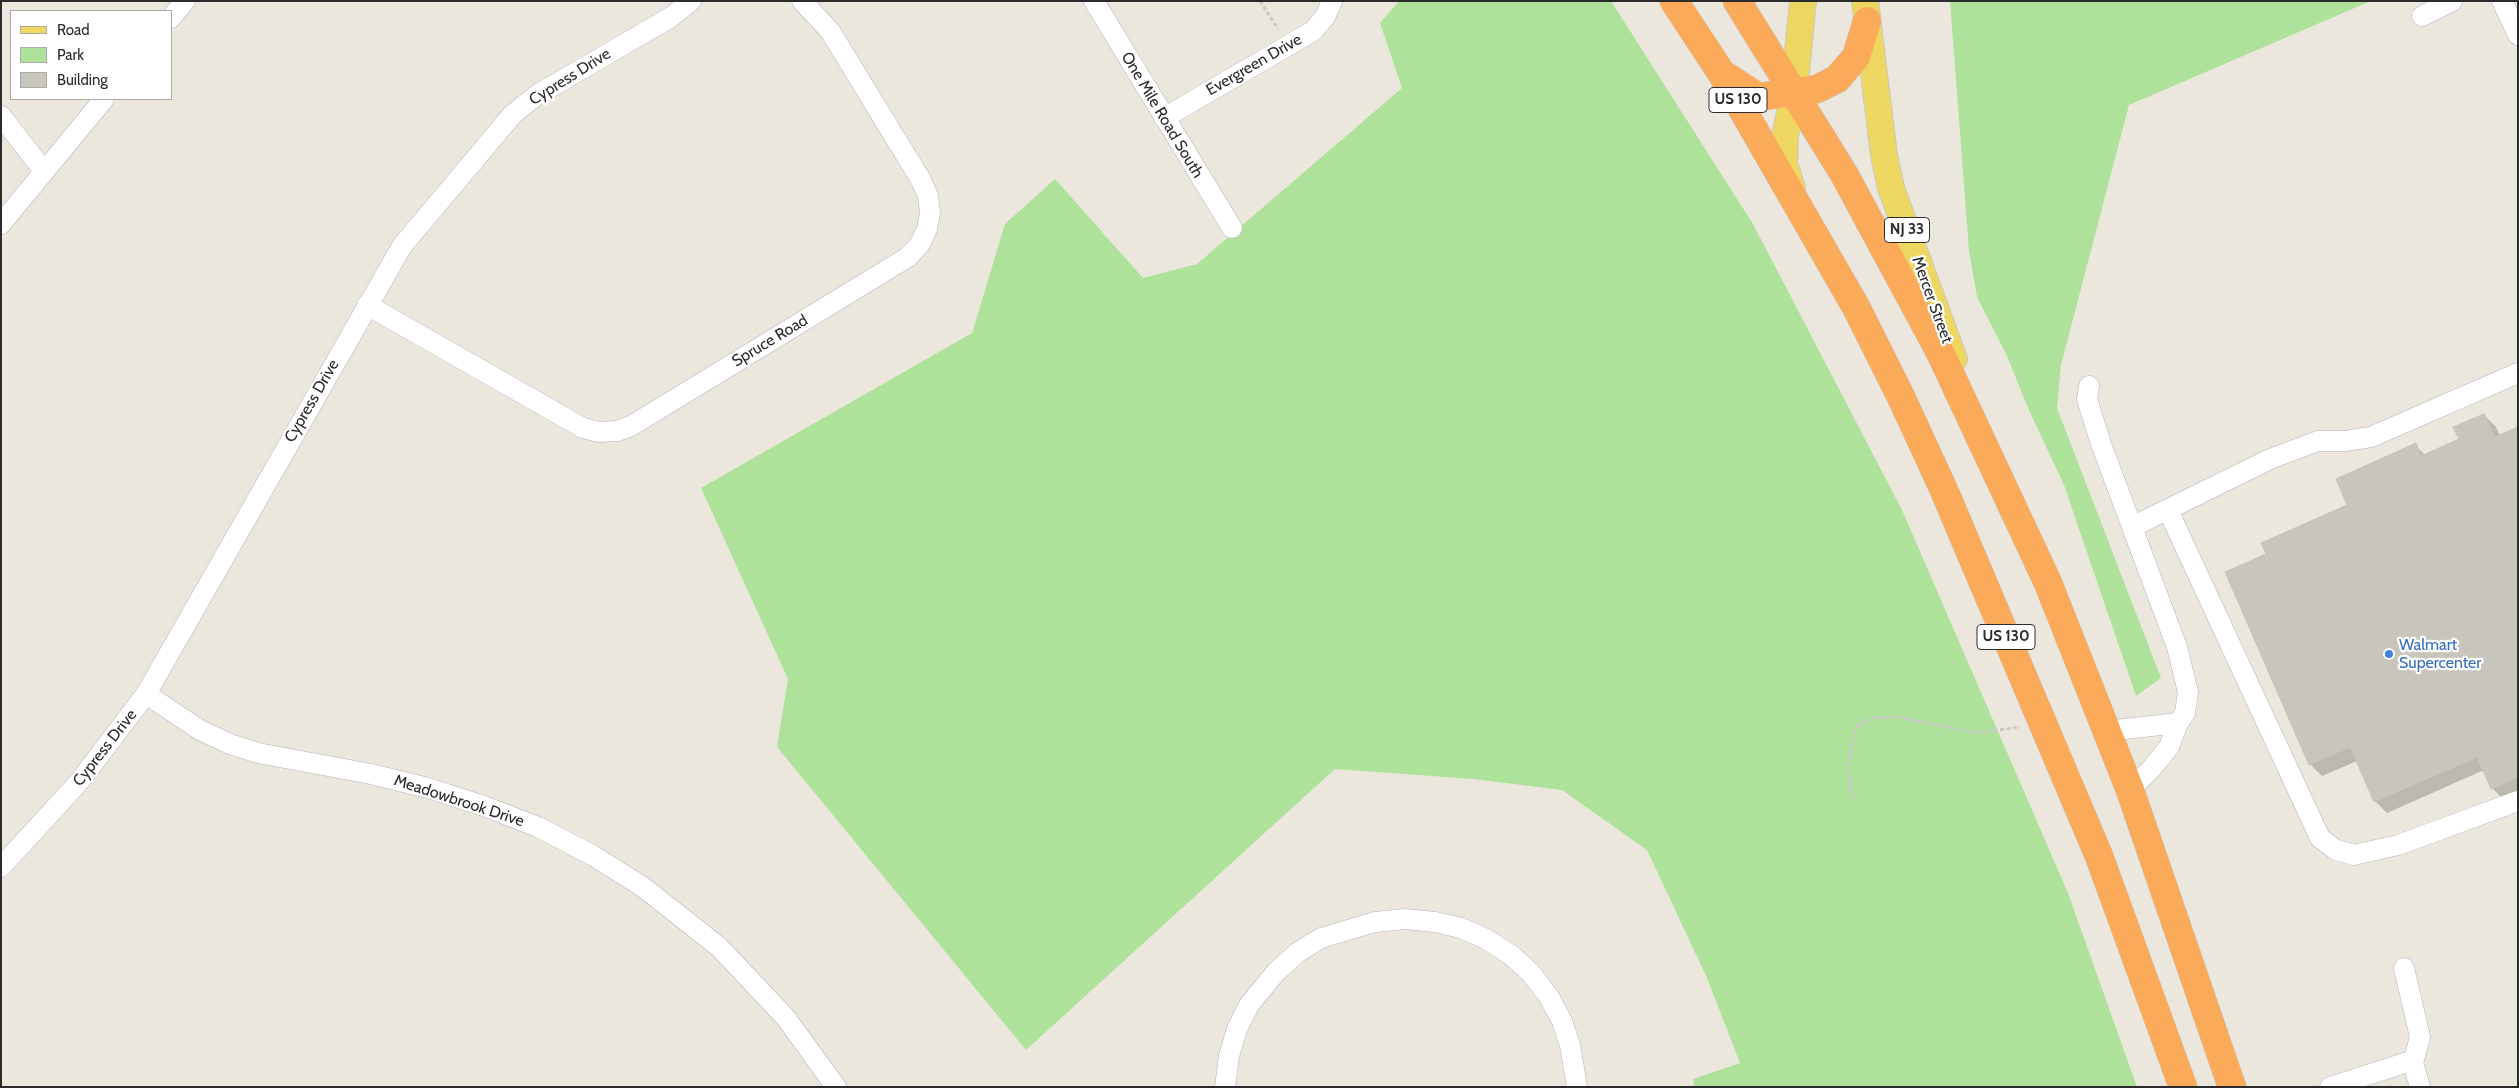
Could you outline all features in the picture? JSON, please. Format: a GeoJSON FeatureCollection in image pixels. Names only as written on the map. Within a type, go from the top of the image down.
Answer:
{"type":"FeatureCollection","features":[{"type":"Feature","properties":{"kind":"highway","name":"US 130"},"geometry":{"type":"LineString","coordinates":[[1674,1],[1722,74],[1856,307],[1944,488],[2099,856],[2183,1087]]}},
{"type":"Feature","properties":{"kind":"highway","name":"US 130"},"geometry":{"type":"LineString","coordinates":[[1737,1],[1844,174],[1940,352],[2048,583],[2130,790],[2232,1087]]}},
{"type":"Feature","properties":{"kind":"highway"},"geometry":{"type":"LineString","coordinates":[[1722,74],[1758,97],[1817,88],[1837,79],[1856,57],[1866,11]]}},
{"type":"Feature","properties":{"kind":"main road"},"geometry":{"type":"LineString","coordinates":[[1796,203],[1784,163],[1785,136],[1794,92],[1803,1]]}},
{"type":"Feature","properties":{"kind":"main road","name":"Mercer Street"},"geometry":{"type":"LineString","coordinates":[[1866,11],[1884,155],[1891,188],[1986,449]]}},
{"type":"Feature","properties":{"kind":"street"},"geometry":{"type":"LineString","coordinates":[[172,17],[185,1]]}},
{"type":"Feature","properties":{"kind":"street","name":"Cypress Drive"},"geometry":{"type":"LineString","coordinates":[[1,867],[80,782],[146,694],[402,246],[513,114],[537,95],[671,17],[691,1]]}},
{"type":"Feature","properties":{"kind":"street","name":"Spruce Road"},"geometry":{"type":"LineString","coordinates":[[367,305],[584,428],[599,432],[618,431],[631,426],[908,257],[920,244],[927,229],[930,213],[928,196],[830,31],[802,1]]}},
{"type":"Feature","properties":{"kind":"street","name":"One Mile Road South"},"geometry":{"type":"LineString","coordinates":[[1094,1],[1232,228]]}},
{"type":"Feature","properties":{"kind":"street","name":"Evergreen Drive"},"geometry":{"type":"LineString","coordinates":[[1164,118],[1313,31],[1325,17],[1332,1]]}},
{"type":"Feature","properties":{"kind":"street"},"geometry":{"type":"LineString","coordinates":[[2422,16],[2452,1]]}},
{"type":"Feature","properties":{"kind":"street"},"geometry":{"type":"LineString","coordinates":[[2502,1],[2518,35]]}},
{"type":"Feature","properties":{"kind":"street"},"geometry":{"type":"LineString","coordinates":[[1,224],[103,100]]}},
{"type":"Feature","properties":{"kind":"street"},"geometry":{"type":"LineString","coordinates":[[1,116],[44,171]]}},
{"type":"Feature","properties":{"kind":"street"},"geometry":{"type":"LineString","coordinates":[[2132,527],[2215,484],[2270,459],[2318,441],[2345,441],[2371,437],[2518,373]]}},
{"type":"Feature","properties":{"kind":"street"},"geometry":{"type":"LineString","coordinates":[[2089,386],[2087,399],[2101,444],[2180,656],[2188,692],[2185,713],[2178,723],[2169,747],[2152,768],[2130,790]]}},
{"type":"Feature","properties":{"kind":"street"},"geometry":{"type":"LineString","coordinates":[[2168,510],[2320,838],[2336,850],[2354,855],[2398,845],[2518,801]]}},
{"type":"Feature","properties":{"kind":"street","name":"Meadowbrook Drive"},"geometry":{"type":"LineString","coordinates":[[146,694],[200,730],[230,744],[258,753],[371,774],[428,788],[484,806],[529,824],[592,855],[643,887],[719,947],[786,1018],[836,1087]]}},
{"type":"Feature","properties":{"kind":"street"},"geometry":{"type":"LineString","coordinates":[[2107,731],[2178,723]]}},
{"type":"Feature","properties":{"kind":"street"},"geometry":{"type":"LineString","coordinates":[[1225,1087],[1229,1056],[1238,1029],[1249,1005],[1276,972],[1297,953],[1321,938],[1375,922],[1405,919],[1435,922],[1477,936],[1511,955],[1530,973],[1549,997],[1562,1022],[1570,1045],[1577,1087]]}},
{"type":"Feature","properties":{"kind":"street"},"geometry":{"type":"LineString","coordinates":[[2404,968],[2420,1037],[2414,1060],[2420,1087]]}},
{"type":"Feature","properties":{"kind":"street"},"geometry":{"type":"LineString","coordinates":[[2330,1087],[2414,1060]]}},
{"type":"Feature","properties":{"kind":"path"},"geometry":{"type":"LineString","coordinates":[[1260,1],[1278,30]]}},
{"type":"Feature","properties":{"kind":"path"},"geometry":{"type":"LineString","coordinates":[[1851,799],[1849,764],[1852,740],[1858,725],[1872,718],[1897,717],[1977,733],[2042,722]]}},
{"type":"Feature","properties":{"kind":"green space"},"geometry":{"type":"Polygon","coordinates":[[[1399,1],[1611,1],[1753,224],[1902,510],[2068,893],[2137,1087],[1694,1087],[1693,1079],[1740,1063],[1707,978],[1647,850],[1562,790],[1473,779],[1335,769],[1026,1050],[777,747],[788,679],[701,488],[972,333],[1005,224],[1055,179],[1143,278],[1197,264],[1402,88],[1380,23],[1399,1]]]}},
{"type":"Feature","properties":{"kind":"green space"},"geometry":{"type":"Polygon","coordinates":[[[1950,1],[2371,1],[2129,105],[2061,365],[2057,408],[2161,678],[2136,696],[2064,485],[2028,408],[2007,356],[1977,297],[1969,251],[1950,1]]]}},
{"type":"Feature","properties":{"kind":"building","name":"Walmart Supercenter"},"geometry":{"type":"Polygon","coordinates":[[[2484,414],[2495,437],[2518,427],[2518,777],[2491,789],[2477,757],[2374,802],[2350,747],[2309,765],[2225,572],[2266,554],[2261,543],[2347,505],[2336,479],[2416,443],[2421,456],[2459,439],[2453,427],[2484,414]]]}},
{"type":"Feature","properties":{"kind":"place","name":"Walmart Supercenter"},"geometry":{"type":"Point","coordinates":[2389,654]}}]}
